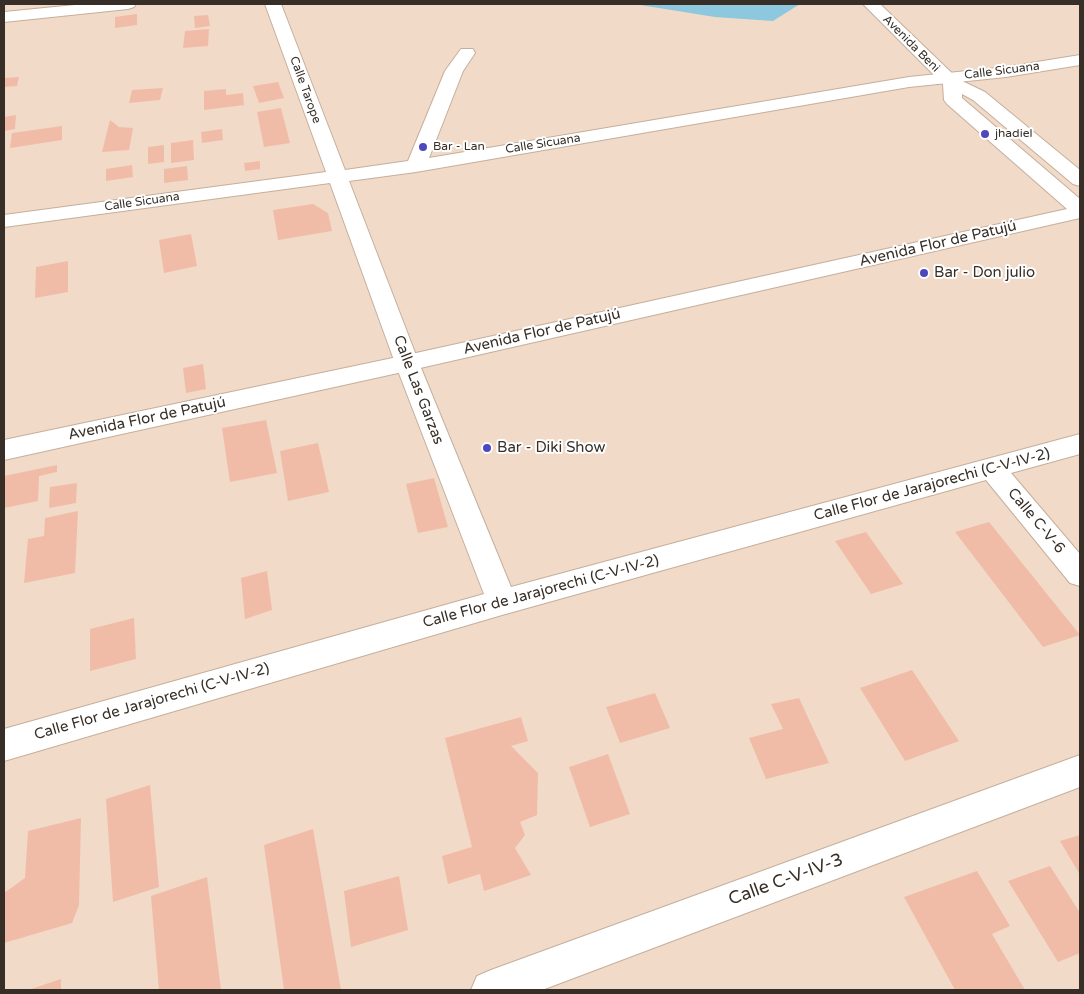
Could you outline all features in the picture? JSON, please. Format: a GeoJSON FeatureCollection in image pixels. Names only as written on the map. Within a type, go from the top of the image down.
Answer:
{"type":"FeatureCollection","features":[{"type":"Feature","properties":{"kind":"street"},"geometry":{"type":"LineString","coordinates":[[4,17],[128,4]]}},
{"type":"Feature","properties":{"kind":"street","name":"Calle Tarope"},"geometry":{"type":"LineString","coordinates":[[273,4],[338,177]]}},
{"type":"Feature","properties":{"kind":"street","name":"Avenida Beni"},"geometry":{"type":"LineString","coordinates":[[871,4],[948,80],[979,96],[1080,180]]}},
{"type":"Feature","properties":{"kind":"street"},"geometry":{"type":"LineString","coordinates":[[416,166],[454,71],[467,53]]}},
{"type":"Feature","properties":{"kind":"street","name":"Calle Sicuana"},"geometry":{"type":"LineString","coordinates":[[4,221],[416,166],[1080,60]]}},
{"type":"Feature","properties":{"kind":"street","name":"Avenida Beni"},"geometry":{"type":"LineString","coordinates":[[948,80],[954,100],[1080,210]]}},
{"type":"Feature","properties":{"kind":"street","name":"Calle Las Garzas"},"geometry":{"type":"LineString","coordinates":[[338,177],[407,362],[502,602]]}},
{"type":"Feature","properties":{"kind":"street","name":"Avenida Flor de Patujú"},"geometry":{"type":"LineString","coordinates":[[4,450],[407,362],[1080,210]]}},
{"type":"Feature","properties":{"kind":"street","name":"Calle Flor de Jarajorechi (C-V-IV-2)"},"geometry":{"type":"LineString","coordinates":[[4,745],[502,602],[1080,444]]}},
{"type":"Feature","properties":{"kind":"street","name":"Calle C-V-6"},"geometry":{"type":"LineString","coordinates":[[992,469],[1080,574]]}},
{"type":"Feature","properties":{"kind":"street","name":"Calle C-V-IV-3"},"geometry":{"type":"LineString","coordinates":[[491,990],[1080,771]]}},
{"type":"Feature","properties":{"kind":"water"},"geometry":{"type":"Polygon","coordinates":[[[634,4],[800,4],[773,21],[715,17],[634,4]]]}},
{"type":"Feature","properties":{"kind":"building"},"geometry":{"type":"Polygon","coordinates":[[[137,14],[137,25],[115,28],[115,17],[137,14]]]}},
{"type":"Feature","properties":{"kind":"building"},"geometry":{"type":"Polygon","coordinates":[[[208,15],[210,26],[195,28],[194,16],[208,15]]]}},
{"type":"Feature","properties":{"kind":"building"},"geometry":{"type":"Polygon","coordinates":[[[209,29],[208,46],[183,48],[185,31],[209,29]]]}},
{"type":"Feature","properties":{"kind":"building"},"geometry":{"type":"Polygon","coordinates":[[[19,77],[17,86],[4,87],[4,78],[19,77]]]}},
{"type":"Feature","properties":{"kind":"building"},"geometry":{"type":"Polygon","coordinates":[[[278,82],[284,98],[259,103],[253,86],[278,82]]]}},
{"type":"Feature","properties":{"kind":"building"},"geometry":{"type":"Polygon","coordinates":[[[163,88],[160,100],[129,103],[132,90],[163,88]]]}},
{"type":"Feature","properties":{"kind":"building"},"geometry":{"type":"Polygon","coordinates":[[[226,89],[226,95],[243,93],[244,105],[204,110],[204,91],[226,89]]]}},
{"type":"Feature","properties":{"kind":"building"},"geometry":{"type":"Polygon","coordinates":[[[281,108],[290,143],[264,147],[257,112],[281,108]]]}},
{"type":"Feature","properties":{"kind":"building"},"geometry":{"type":"Polygon","coordinates":[[[16,115],[15,129],[4,131],[4,117],[16,115]]]}},
{"type":"Feature","properties":{"kind":"building"},"geometry":{"type":"Polygon","coordinates":[[[110,120],[119,127],[133,128],[129,150],[102,152],[110,120]]]}},
{"type":"Feature","properties":{"kind":"building"},"geometry":{"type":"Polygon","coordinates":[[[62,126],[62,140],[10,148],[12,133],[62,126]]]}},
{"type":"Feature","properties":{"kind":"building"},"geometry":{"type":"Polygon","coordinates":[[[222,129],[223,140],[202,143],[201,132],[222,129]]]}},
{"type":"Feature","properties":{"kind":"building"},"geometry":{"type":"Polygon","coordinates":[[[193,140],[194,160],[171,163],[171,143],[193,140]]]}},
{"type":"Feature","properties":{"kind":"building"},"geometry":{"type":"Polygon","coordinates":[[[164,145],[164,162],[148,164],[148,147],[164,145]]]}},
{"type":"Feature","properties":{"kind":"building"},"geometry":{"type":"Polygon","coordinates":[[[260,161],[260,169],[245,171],[244,163],[260,161]]]}},
{"type":"Feature","properties":{"kind":"building"},"geometry":{"type":"Polygon","coordinates":[[[132,165],[133,177],[106,181],[106,169],[132,165]]]}},
{"type":"Feature","properties":{"kind":"building"},"geometry":{"type":"Polygon","coordinates":[[[187,166],[188,180],[164,183],[164,169],[187,166]]]}},
{"type":"Feature","properties":{"kind":"building"},"geometry":{"type":"Polygon","coordinates":[[[313,204],[328,213],[332,231],[278,240],[273,210],[313,204]]]}},
{"type":"Feature","properties":{"kind":"building"},"geometry":{"type":"Polygon","coordinates":[[[191,234],[197,266],[164,273],[159,240],[191,234]]]}},
{"type":"Feature","properties":{"kind":"building"},"geometry":{"type":"Polygon","coordinates":[[[68,261],[68,292],[35,298],[36,267],[68,261]]]}},
{"type":"Feature","properties":{"kind":"building"},"geometry":{"type":"Polygon","coordinates":[[[203,364],[206,389],[186,393],[183,368],[203,364]]]}},
{"type":"Feature","properties":{"kind":"building"},"geometry":{"type":"Polygon","coordinates":[[[266,420],[277,473],[230,482],[222,428],[266,420]]]}},
{"type":"Feature","properties":{"kind":"building"},"geometry":{"type":"Polygon","coordinates":[[[318,443],[329,492],[288,501],[280,451],[318,443]]]}},
{"type":"Feature","properties":{"kind":"building"},"geometry":{"type":"Polygon","coordinates":[[[57,465],[57,472],[39,476],[38,501],[4,508],[4,476],[57,465]]]}},
{"type":"Feature","properties":{"kind":"building"},"geometry":{"type":"Polygon","coordinates":[[[434,478],[448,527],[418,533],[406,484],[434,478]]]}},
{"type":"Feature","properties":{"kind":"building"},"geometry":{"type":"Polygon","coordinates":[[[77,483],[76,503],[49,508],[50,487],[77,483]]]}},
{"type":"Feature","properties":{"kind":"building"},"geometry":{"type":"Polygon","coordinates":[[[78,511],[75,573],[24,583],[28,539],[44,536],[45,518],[78,511]]]}},
{"type":"Feature","properties":{"kind":"building"},"geometry":{"type":"Polygon","coordinates":[[[989,522],[1080,635],[1043,647],[955,532],[989,522]]]}},
{"type":"Feature","properties":{"kind":"building"},"geometry":{"type":"Polygon","coordinates":[[[866,532],[903,584],[871,594],[835,541],[866,532]]]}},
{"type":"Feature","properties":{"kind":"building"},"geometry":{"type":"Polygon","coordinates":[[[267,571],[272,610],[245,619],[241,578],[267,571]]]}},
{"type":"Feature","properties":{"kind":"building"},"geometry":{"type":"Polygon","coordinates":[[[134,618],[136,659],[90,671],[90,629],[134,618]]]}},
{"type":"Feature","properties":{"kind":"building"},"geometry":{"type":"Polygon","coordinates":[[[912,670],[959,741],[905,761],[860,688],[912,670]]]}},
{"type":"Feature","properties":{"kind":"building"},"geometry":{"type":"Polygon","coordinates":[[[655,693],[670,728],[620,743],[606,707],[655,693]]]}},
{"type":"Feature","properties":{"kind":"building"},"geometry":{"type":"Polygon","coordinates":[[[799,698],[829,763],[766,779],[749,738],[783,729],[771,704],[799,698]]]}},
{"type":"Feature","properties":{"kind":"building"},"geometry":{"type":"Polygon","coordinates":[[[521,717],[528,741],[511,746],[538,773],[537,815],[520,822],[525,835],[515,848],[531,875],[484,891],[480,874],[448,884],[442,856],[472,847],[445,738],[521,717]]]}},
{"type":"Feature","properties":{"kind":"building"},"geometry":{"type":"Polygon","coordinates":[[[608,754],[630,814],[590,827],[569,767],[608,754]]]}},
{"type":"Feature","properties":{"kind":"building"},"geometry":{"type":"Polygon","coordinates":[[[150,785],[159,887],[113,902],[106,799],[150,785]]]}},
{"type":"Feature","properties":{"kind":"building"},"geometry":{"type":"Polygon","coordinates":[[[81,818],[79,905],[72,923],[4,943],[4,893],[25,878],[28,831],[81,818]]]}},
{"type":"Feature","properties":{"kind":"building"},"geometry":{"type":"Polygon","coordinates":[[[313,829],[341,990],[284,990],[264,845],[313,829]]]}},
{"type":"Feature","properties":{"kind":"building"},"geometry":{"type":"Polygon","coordinates":[[[1080,835],[1080,875],[1060,841],[1080,835]]]}},
{"type":"Feature","properties":{"kind":"building"},"geometry":{"type":"Polygon","coordinates":[[[1050,866],[1080,913],[1080,953],[1058,962],[1008,881],[1050,866]]]}},
{"type":"Feature","properties":{"kind":"building"},"geometry":{"type":"Polygon","coordinates":[[[977,871],[1010,926],[992,934],[1025,990],[955,990],[904,897],[977,871]]]}},
{"type":"Feature","properties":{"kind":"building"},"geometry":{"type":"Polygon","coordinates":[[[399,876],[408,930],[351,947],[344,891],[399,876]]]}},
{"type":"Feature","properties":{"kind":"building"},"geometry":{"type":"Polygon","coordinates":[[[207,877],[221,990],[159,990],[151,896],[207,877]]]}},
{"type":"Feature","properties":{"kind":"building"},"geometry":{"type":"Polygon","coordinates":[[[61,979],[61,990],[28,990],[61,979]]]}},
{"type":"Feature","properties":{"kind":"place","name":"jhadiel"},"geometry":{"type":"Point","coordinates":[985,134]}},
{"type":"Feature","properties":{"kind":"place","name":"Bar - Lan"},"geometry":{"type":"Point","coordinates":[423,147]}},
{"type":"Feature","properties":{"kind":"place","name":"Bar - Don julio"},"geometry":{"type":"Point","coordinates":[924,273]}},
{"type":"Feature","properties":{"kind":"place","name":"Bar - Diki Show"},"geometry":{"type":"Point","coordinates":[487,448]}}]}
